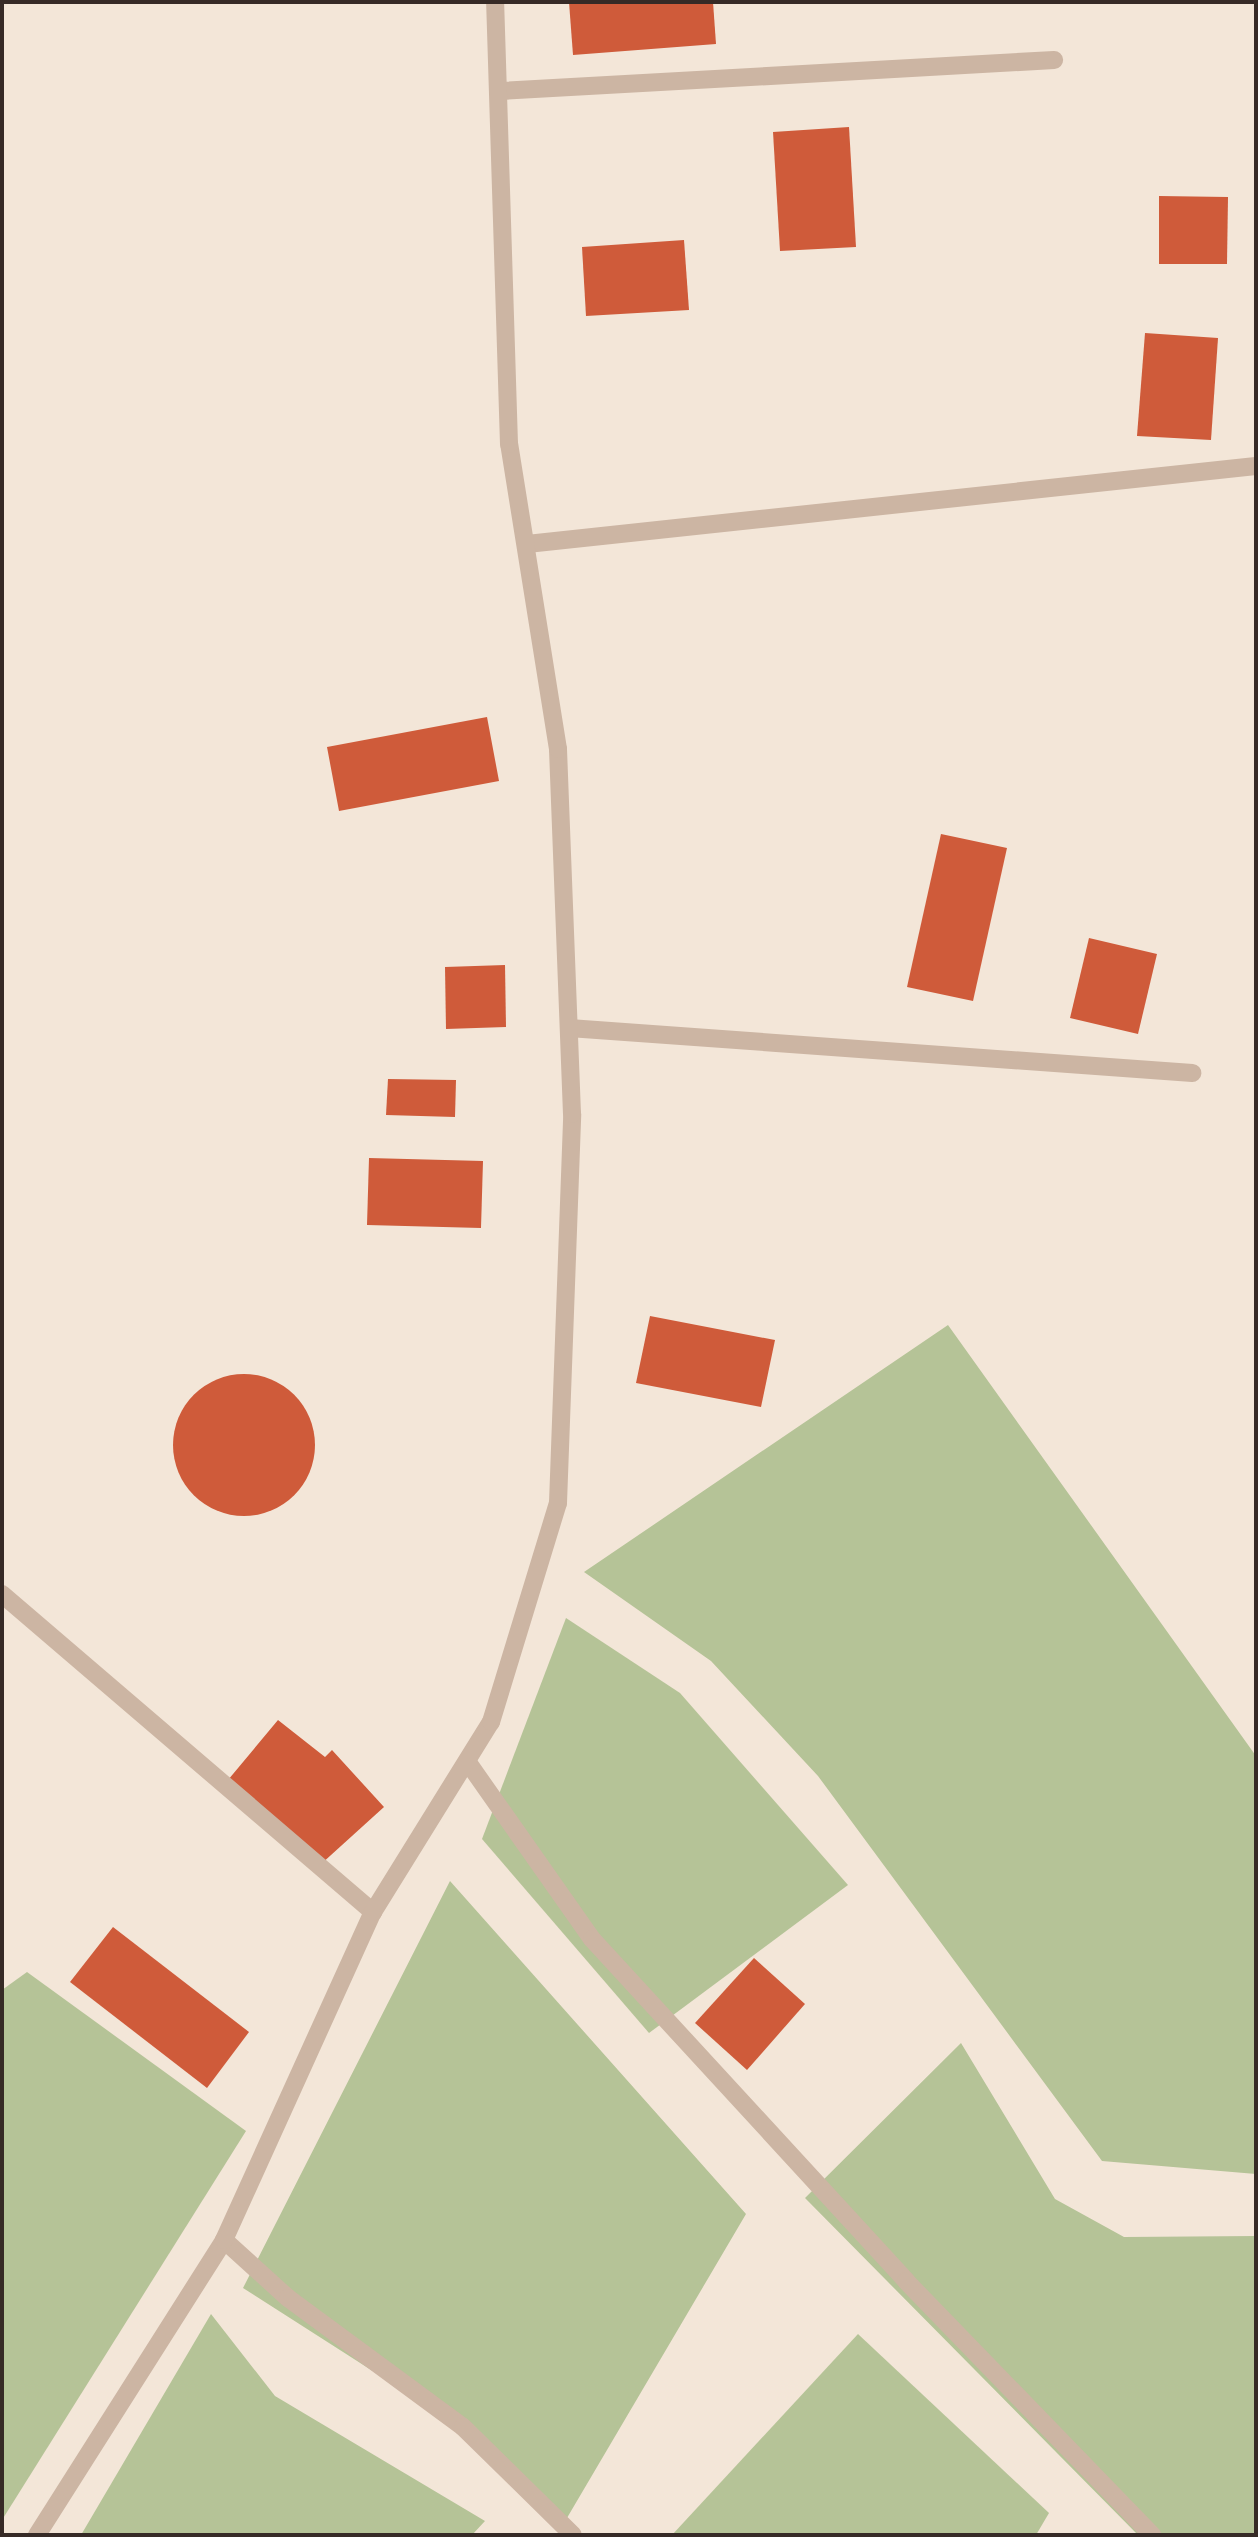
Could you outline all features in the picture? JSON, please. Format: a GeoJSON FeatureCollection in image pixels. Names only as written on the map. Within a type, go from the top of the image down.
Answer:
{"type":"FeatureCollection","features":[{"type":"Feature","properties":{"kind":"street"},"geometry":{"type":"LineString","coordinates":[[37,2535],[224,2240],[373,1912],[469,1764],[491,1722],[558,1503],[566,1381],[569,1028],[558,749],[509,444],[501,91],[495,2]]}},
{"type":"Feature","properties":{"kind":"street"},"geometry":{"type":"LineString","coordinates":[[501,91],[1054,60]]}},
{"type":"Feature","properties":{"kind":"street"},"geometry":{"type":"LineString","coordinates":[[527,544],[1256,466]]}},
{"type":"Feature","properties":{"kind":"street"},"geometry":{"type":"LineString","coordinates":[[569,1028],[1192,1073]]}},
{"type":"Feature","properties":{"kind":"street"},"geometry":{"type":"LineString","coordinates":[[2,1594],[373,1912]]}},
{"type":"Feature","properties":{"kind":"street"},"geometry":{"type":"LineString","coordinates":[[469,1764],[592,1939],[906,2281],[1152,2535]]}},
{"type":"Feature","properties":{"kind":"street"},"geometry":{"type":"LineString","coordinates":[[224,2240],[299,2306],[463,2427],[573,2535]]}},
{"type":"Feature","properties":{"kind":"green space"},"geometry":{"type":"Polygon","coordinates":[[[948,1325],[1256,1756],[1256,2174],[1102,2161],[818,1776],[711,1661],[584,1572],[948,1325]]]}},
{"type":"Feature","properties":{"kind":"green space"},"geometry":{"type":"Polygon","coordinates":[[[566,1618],[680,1693],[848,1885],[649,2033],[482,1839],[566,1618]]]}},
{"type":"Feature","properties":{"kind":"green space"},"geometry":{"type":"Polygon","coordinates":[[[450,1881],[746,2214],[564,2523],[443,2416],[243,2288],[450,1881]]]}},
{"type":"Feature","properties":{"kind":"green space"},"geometry":{"type":"Polygon","coordinates":[[[27,1972],[246,2131],[2,2520],[2,1990],[27,1972]]]}},
{"type":"Feature","properties":{"kind":"green space"},"geometry":{"type":"Polygon","coordinates":[[[961,2043],[1055,2199],[1124,2237],[1256,2236],[1256,2535],[1138,2535],[805,2198],[961,2043]]]}},
{"type":"Feature","properties":{"kind":"green space"},"geometry":{"type":"Polygon","coordinates":[[[211,2314],[275,2396],[485,2521],[472,2535],[81,2535],[211,2314]]]}},
{"type":"Feature","properties":{"kind":"green space"},"geometry":{"type":"Polygon","coordinates":[[[858,2334],[1049,2513],[1036,2535],[672,2535],[858,2334]]]}},
{"type":"Feature","properties":{"kind":"building"},"geometry":{"type":"Polygon","coordinates":[[[569,2],[713,2],[716,44],[573,55],[569,2]]]}},
{"type":"Feature","properties":{"kind":"building"},"geometry":{"type":"Polygon","coordinates":[[[849,127],[856,247],[780,251],[773,132],[849,127]]]}},
{"type":"Feature","properties":{"kind":"building"},"geometry":{"type":"Polygon","coordinates":[[[1159,196],[1228,197],[1227,264],[1159,264],[1159,196]]]}},
{"type":"Feature","properties":{"kind":"building"},"geometry":{"type":"Polygon","coordinates":[[[684,240],[689,310],[586,316],[582,247],[684,240]]]}},
{"type":"Feature","properties":{"kind":"building"},"geometry":{"type":"Polygon","coordinates":[[[1145,333],[1218,338],[1211,440],[1137,436],[1145,333]]]}},
{"type":"Feature","properties":{"kind":"building"},"geometry":{"type":"Polygon","coordinates":[[[487,717],[499,781],[339,811],[327,747],[487,717]]]}},
{"type":"Feature","properties":{"kind":"building"},"geometry":{"type":"Polygon","coordinates":[[[941,834],[1007,848],[973,1001],[907,987],[941,834]]]}},
{"type":"Feature","properties":{"kind":"building"},"geometry":{"type":"Polygon","coordinates":[[[1089,938],[1157,954],[1138,1034],[1070,1018],[1089,938]]]}},
{"type":"Feature","properties":{"kind":"building"},"geometry":{"type":"Polygon","coordinates":[[[505,965],[506,1027],[446,1029],[445,967],[505,965]]]}},
{"type":"Feature","properties":{"kind":"building"},"geometry":{"type":"Polygon","coordinates":[[[388,1079],[456,1080],[455,1117],[386,1115],[388,1079]]]}},
{"type":"Feature","properties":{"kind":"building"},"geometry":{"type":"Polygon","coordinates":[[[369,1158],[483,1161],[481,1228],[367,1225],[369,1158]]]}},
{"type":"Feature","properties":{"kind":"building"},"geometry":{"type":"Polygon","coordinates":[[[650,1316],[775,1340],[761,1407],[636,1383],[650,1316]]]}},
{"type":"Feature","properties":{"kind":"building"},"geometry":{"type":"Polygon","coordinates":[[[244,1374],[271,1380],[294,1395],[309,1418],[315,1445],[309,1472],[294,1495],[271,1510],[244,1516],[217,1510],[194,1495],[179,1472],[173,1445],[179,1418],[194,1395],[217,1380],[244,1374]]]}},
{"type":"Feature","properties":{"kind":"building"},"geometry":{"type":"Polygon","coordinates":[[[278,1720],[325,1757],[332,1750],[384,1807],[320,1865],[228,1780],[278,1720]]]}},
{"type":"Feature","properties":{"kind":"building"},"geometry":{"type":"Polygon","coordinates":[[[113,1927],[249,2032],[207,2088],[70,1982],[113,1927]]]}},
{"type":"Feature","properties":{"kind":"building"},"geometry":{"type":"Polygon","coordinates":[[[754,1958],[805,2004],[747,2070],[695,2023],[754,1958]]]}}]}
